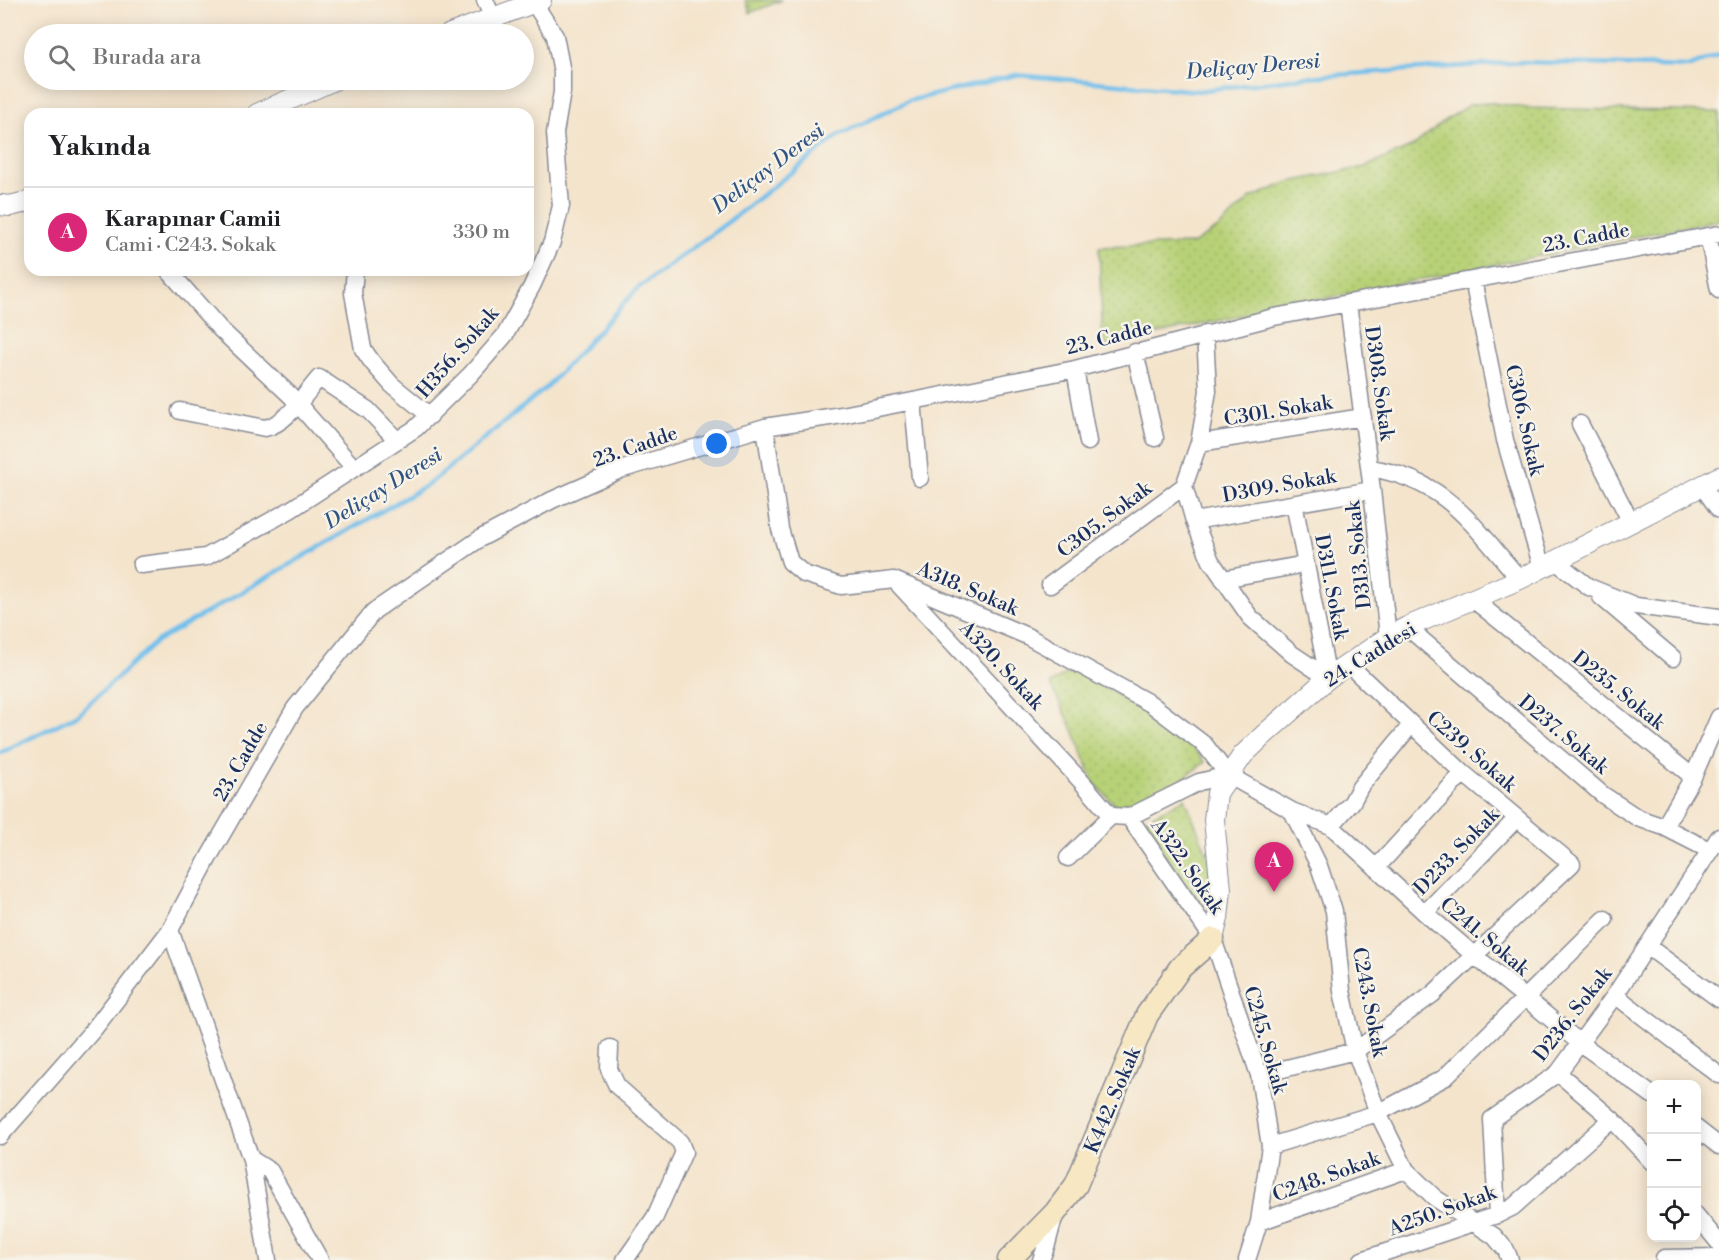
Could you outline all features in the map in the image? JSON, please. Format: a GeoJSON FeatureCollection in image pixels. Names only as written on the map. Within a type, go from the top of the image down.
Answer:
{"type":"FeatureCollection","features":[{"type":"Feature","properties":{"kind":"main road","name":"K442. Sokak"},"geometry":{"type":"LineString","coordinates":[[1009,1260],[1055,1213],[1076,1185],[1147,1016],[1180,968],[1212,939]]}},
{"type":"Feature","properties":{"kind":"street"},"geometry":{"type":"LineString","coordinates":[[485,0],[493,19]]}},
{"type":"Feature","properties":{"kind":"street"},"geometry":{"type":"LineString","coordinates":[[479,24],[538,1]]}},
{"type":"Feature","properties":{"kind":"street","name":"H356. Sokak"},"geometry":{"type":"LineString","coordinates":[[141,565],[206,556],[290,510],[430,416],[505,335],[532,286],[552,242],[561,206],[555,133],[562,92],[562,72],[555,36],[538,1]]}},
{"type":"Feature","properties":{"kind":"street"},"geometry":{"type":"LineString","coordinates":[[271,108],[311,90]]}},
{"type":"Feature","properties":{"kind":"street"},"geometry":{"type":"LineString","coordinates":[[0,205],[10,206],[24,202]]}},
{"type":"Feature","properties":{"kind":"street"},"geometry":{"type":"LineString","coordinates":[[1713,235],[1719,290]]}},
{"type":"Feature","properties":{"kind":"street","name":"23. Cadde"},"geometry":{"type":"LineString","coordinates":[[0,1136],[94,1029],[170,930],[210,855],[295,708],[374,611],[481,538],[552,500],[620,470],[765,427],[1075,369],[1274,317],[1713,235]]}},
{"type":"Feature","properties":{"kind":"street"},"geometry":{"type":"LineString","coordinates":[[173,276],[219,329],[297,404],[354,468]]}},
{"type":"Feature","properties":{"kind":"street"},"geometry":{"type":"LineString","coordinates":[[354,276],[353,293],[363,348],[392,385],[430,416]]}},
{"type":"Feature","properties":{"kind":"street","name":"C306. Sokak"},"geometry":{"type":"LineString","coordinates":[[1473,280],[1505,440],[1548,565]]}},
{"type":"Feature","properties":{"kind":"street","name":"D308. Sokak"},"geometry":{"type":"LineString","coordinates":[[1348,303],[1370,468]]}},
{"type":"Feature","properties":{"kind":"street"},"geometry":{"type":"LineString","coordinates":[[1205,334],[1208,391],[1199,444],[1184,486],[1194,521],[1211,561],[1250,617],[1293,654],[1328,678]]}},
{"type":"Feature","properties":{"kind":"street"},"geometry":{"type":"LineString","coordinates":[[1135,352],[1155,438]]}},
{"type":"Feature","properties":{"kind":"street"},"geometry":{"type":"LineString","coordinates":[[1075,369],[1088,442]]}},
{"type":"Feature","properties":{"kind":"street"},"geometry":{"type":"LineString","coordinates":[[180,411],[265,428],[282,420],[319,378],[368,410],[397,440]]}},
{"type":"Feature","properties":{"kind":"street"},"geometry":{"type":"LineString","coordinates":[[913,401],[920,478]]}},
{"type":"Feature","properties":{"kind":"street","name":"C301. Sokak"},"geometry":{"type":"LineString","coordinates":[[1199,444],[1363,417]]}},
{"type":"Feature","properties":{"kind":"street"},"geometry":{"type":"LineString","coordinates":[[1580,424],[1631,522]]}},
{"type":"Feature","properties":{"kind":"street","name":"A318. Sokak"},"geometry":{"type":"LineString","coordinates":[[765,427],[780,529],[790,562],[804,574],[841,586],[894,580],[1027,636],[1151,704],[1205,745],[1228,775]]}},
{"type":"Feature","properties":{"kind":"street"},"geometry":{"type":"LineString","coordinates":[[1370,468],[1391,472],[1426,485],[1453,503],[1520,579]]}},
{"type":"Feature","properties":{"kind":"street","name":"D313. Sokak"},"geometry":{"type":"LineString","coordinates":[[1370,468],[1388,638]]}},
{"type":"Feature","properties":{"kind":"street"},"geometry":{"type":"LineString","coordinates":[[1710,482],[1719,510]]}},
{"type":"Feature","properties":{"kind":"street","name":"24. Caddesi"},"geometry":{"type":"LineString","coordinates":[[1212,939],[1218,918],[1221,889],[1214,820],[1217,793],[1243,755],[1265,734],[1328,678],[1407,627],[1520,579],[1710,482]]}},
{"type":"Feature","properties":{"kind":"street","name":"C305. Sokak"},"geometry":{"type":"LineString","coordinates":[[1050,585],[1184,486]]}},
{"type":"Feature","properties":{"kind":"street","name":"D309. Sokak"},"geometry":{"type":"LineString","coordinates":[[1194,521],[1372,489]]}},
{"type":"Feature","properties":{"kind":"street","name":"D311. Sokak"},"geometry":{"type":"LineString","coordinates":[[1294,504],[1328,678]]}},
{"type":"Feature","properties":{"kind":"street"},"geometry":{"type":"LineString","coordinates":[[1223,579],[1306,564]]}},
{"type":"Feature","properties":{"kind":"street"},"geometry":{"type":"LineString","coordinates":[[1548,565],[1589,587],[1636,606],[1719,616]]}},
{"type":"Feature","properties":{"kind":"street","name":"A320. Sokak"},"geometry":{"type":"LineString","coordinates":[[894,580],[1111,816]]}},
{"type":"Feature","properties":{"kind":"street"},"geometry":{"type":"LineString","coordinates":[[1589,587],[1673,658]]}},
{"type":"Feature","properties":{"kind":"street","name":"D235. Sokak"},"geometry":{"type":"LineString","coordinates":[[1474,600],[1693,777]]}},
{"type":"Feature","properties":{"kind":"street","name":"D237. Sokak"},"geometry":{"type":"LineString","coordinates":[[1407,627],[1603,795],[1638,818],[1714,843]]}},
{"type":"Feature","properties":{"kind":"street","name":"C239. Sokak"},"geometry":{"type":"LineString","coordinates":[[1349,665],[1463,773],[1572,864],[1475,956]]}},
{"type":"Feature","properties":{"kind":"street"},"geometry":{"type":"LineString","coordinates":[[1664,827],[1693,777],[1719,717]]}},
{"type":"Feature","properties":{"kind":"street"},"geometry":{"type":"LineString","coordinates":[[1332,826],[1352,802],[1360,786],[1411,725]]}},
{"type":"Feature","properties":{"kind":"street"},"geometry":{"type":"LineString","coordinates":[[1376,868],[1463,773]]}},
{"type":"Feature","properties":{"kind":"street"},"geometry":{"type":"LineString","coordinates":[[1068,858],[1111,816],[1129,818],[1200,782],[1228,775],[1292,810]]}},
{"type":"Feature","properties":{"kind":"street","name":"C241. Sokak"},"geometry":{"type":"LineString","coordinates":[[1292,810],[1332,826],[1425,913],[1475,956],[1580,1042],[1647,1091]]}},
{"type":"Feature","properties":{"kind":"street","name":"C243. Sokak"},"geometry":{"type":"LineString","coordinates":[[1292,810],[1319,867],[1334,911],[1342,991],[1355,1051],[1378,1113],[1406,1170],[1435,1198],[1494,1236],[1506,1250],[1510,1260]]}},
{"type":"Feature","properties":{"kind":"street","name":"A322. Sokak"},"geometry":{"type":"LineString","coordinates":[[1129,818],[1212,939]]}},
{"type":"Feature","properties":{"kind":"street","name":"D233. Sokak"},"geometry":{"type":"LineString","coordinates":[[1425,913],[1517,818]]}},
{"type":"Feature","properties":{"kind":"street","name":"D236. Sokak"},"geometry":{"type":"LineString","coordinates":[[1497,1215],[1492,1119],[1558,1073],[1615,995],[1714,843]]}},
{"type":"Feature","properties":{"kind":"street"},"geometry":{"type":"LineString","coordinates":[[1270,1146],[1378,1113],[1444,1078],[1605,920]]}},
{"type":"Feature","properties":{"kind":"street"},"geometry":{"type":"LineString","coordinates":[[170,930],[251,1159],[268,1260]]}},
{"type":"Feature","properties":{"kind":"street","name":"C245. Sokak"},"geometry":{"type":"LineString","coordinates":[[1212,939],[1259,1075],[1270,1146],[1259,1222],[1247,1260]]}},
{"type":"Feature","properties":{"kind":"street"},"geometry":{"type":"LineString","coordinates":[[1647,946],[1719,999]]}},
{"type":"Feature","properties":{"kind":"street"},"geometry":{"type":"LineString","coordinates":[[1259,1075],[1355,1051],[1433,994],[1475,956]]}},
{"type":"Feature","properties":{"kind":"street"},"geometry":{"type":"LineString","coordinates":[[1615,995],[1719,1075]]}},
{"type":"Feature","properties":{"kind":"street"},"geometry":{"type":"LineString","coordinates":[[610,1048],[609,1069],[617,1086],[680,1142],[684,1152],[655,1217],[625,1260]]}},
{"type":"Feature","properties":{"kind":"street"},"geometry":{"type":"LineString","coordinates":[[1558,1073],[1612,1119],[1647,1157]]}},
{"type":"Feature","properties":{"kind":"street","name":"A250. Sokak"},"geometry":{"type":"LineString","coordinates":[[1362,1260],[1473,1224],[1513,1206],[1612,1119]]}},
{"type":"Feature","properties":{"kind":"street"},"geometry":{"type":"LineString","coordinates":[[1701,1132],[1719,1146]]}},
{"type":"Feature","properties":{"kind":"street"},"geometry":{"type":"LineString","coordinates":[[251,1159],[270,1171],[320,1260]]}},
{"type":"Feature","properties":{"kind":"street","name":"C248. Sokak"},"geometry":{"type":"LineString","coordinates":[[1259,1222],[1406,1170]]}},
{"type":"Feature","properties":{"kind":"street"},"geometry":{"type":"LineString","coordinates":[[1041,1260],[1055,1213]]}},
{"type":"Feature","properties":{"kind":"street"},"geometry":{"type":"LineString","coordinates":[[1701,1221],[1719,1243]]}},
{"type":"Feature","properties":{"kind":"street"},"geometry":{"type":"LineString","coordinates":[[1664,1258],[1719,1257]]}},
{"type":"Feature","properties":{"kind":"green space"},"geometry":{"type":"Polygon","coordinates":[[[745,0],[782,0],[750,13],[745,0]]]}},
{"type":"Feature","properties":{"kind":"green space"},"geometry":{"type":"Polygon","coordinates":[[[1493,103],[1527,108],[1719,112],[1719,220],[1282,307],[1103,346],[1099,247],[1193,244],[1218,228],[1251,198],[1289,182],[1365,167],[1413,146],[1445,120],[1470,104],[1493,103]]]}},
{"type":"Feature","properties":{"kind":"green space"},"geometry":{"type":"Polygon","coordinates":[[[1072,670],[1184,736],[1205,762],[1178,782],[1131,805],[1115,805],[1094,783],[1071,725],[1050,684],[1072,670]]]}},
{"type":"Feature","properties":{"kind":"green space"},"geometry":{"type":"Polygon","coordinates":[[[1185,798],[1210,861],[1211,897],[1201,908],[1146,828],[1146,819],[1185,798]]]}},
{"type":"Feature","properties":{"kind":"waterway","name":"Deliçay Deresi"},"geometry":{"type":"LineString","coordinates":[[0,753],[77,715],[157,641],[429,484],[547,387],[638,288],[728,222],[838,136],[908,101],[1016,75],[1198,91],[1306,77],[1524,62],[1688,67],[1719,55]]}},
{"type":"Feature","properties":{"kind":"place","name":"Karapınar Camii"},"geometry":{"type":"Point","coordinates":[1274,892]}}]}
